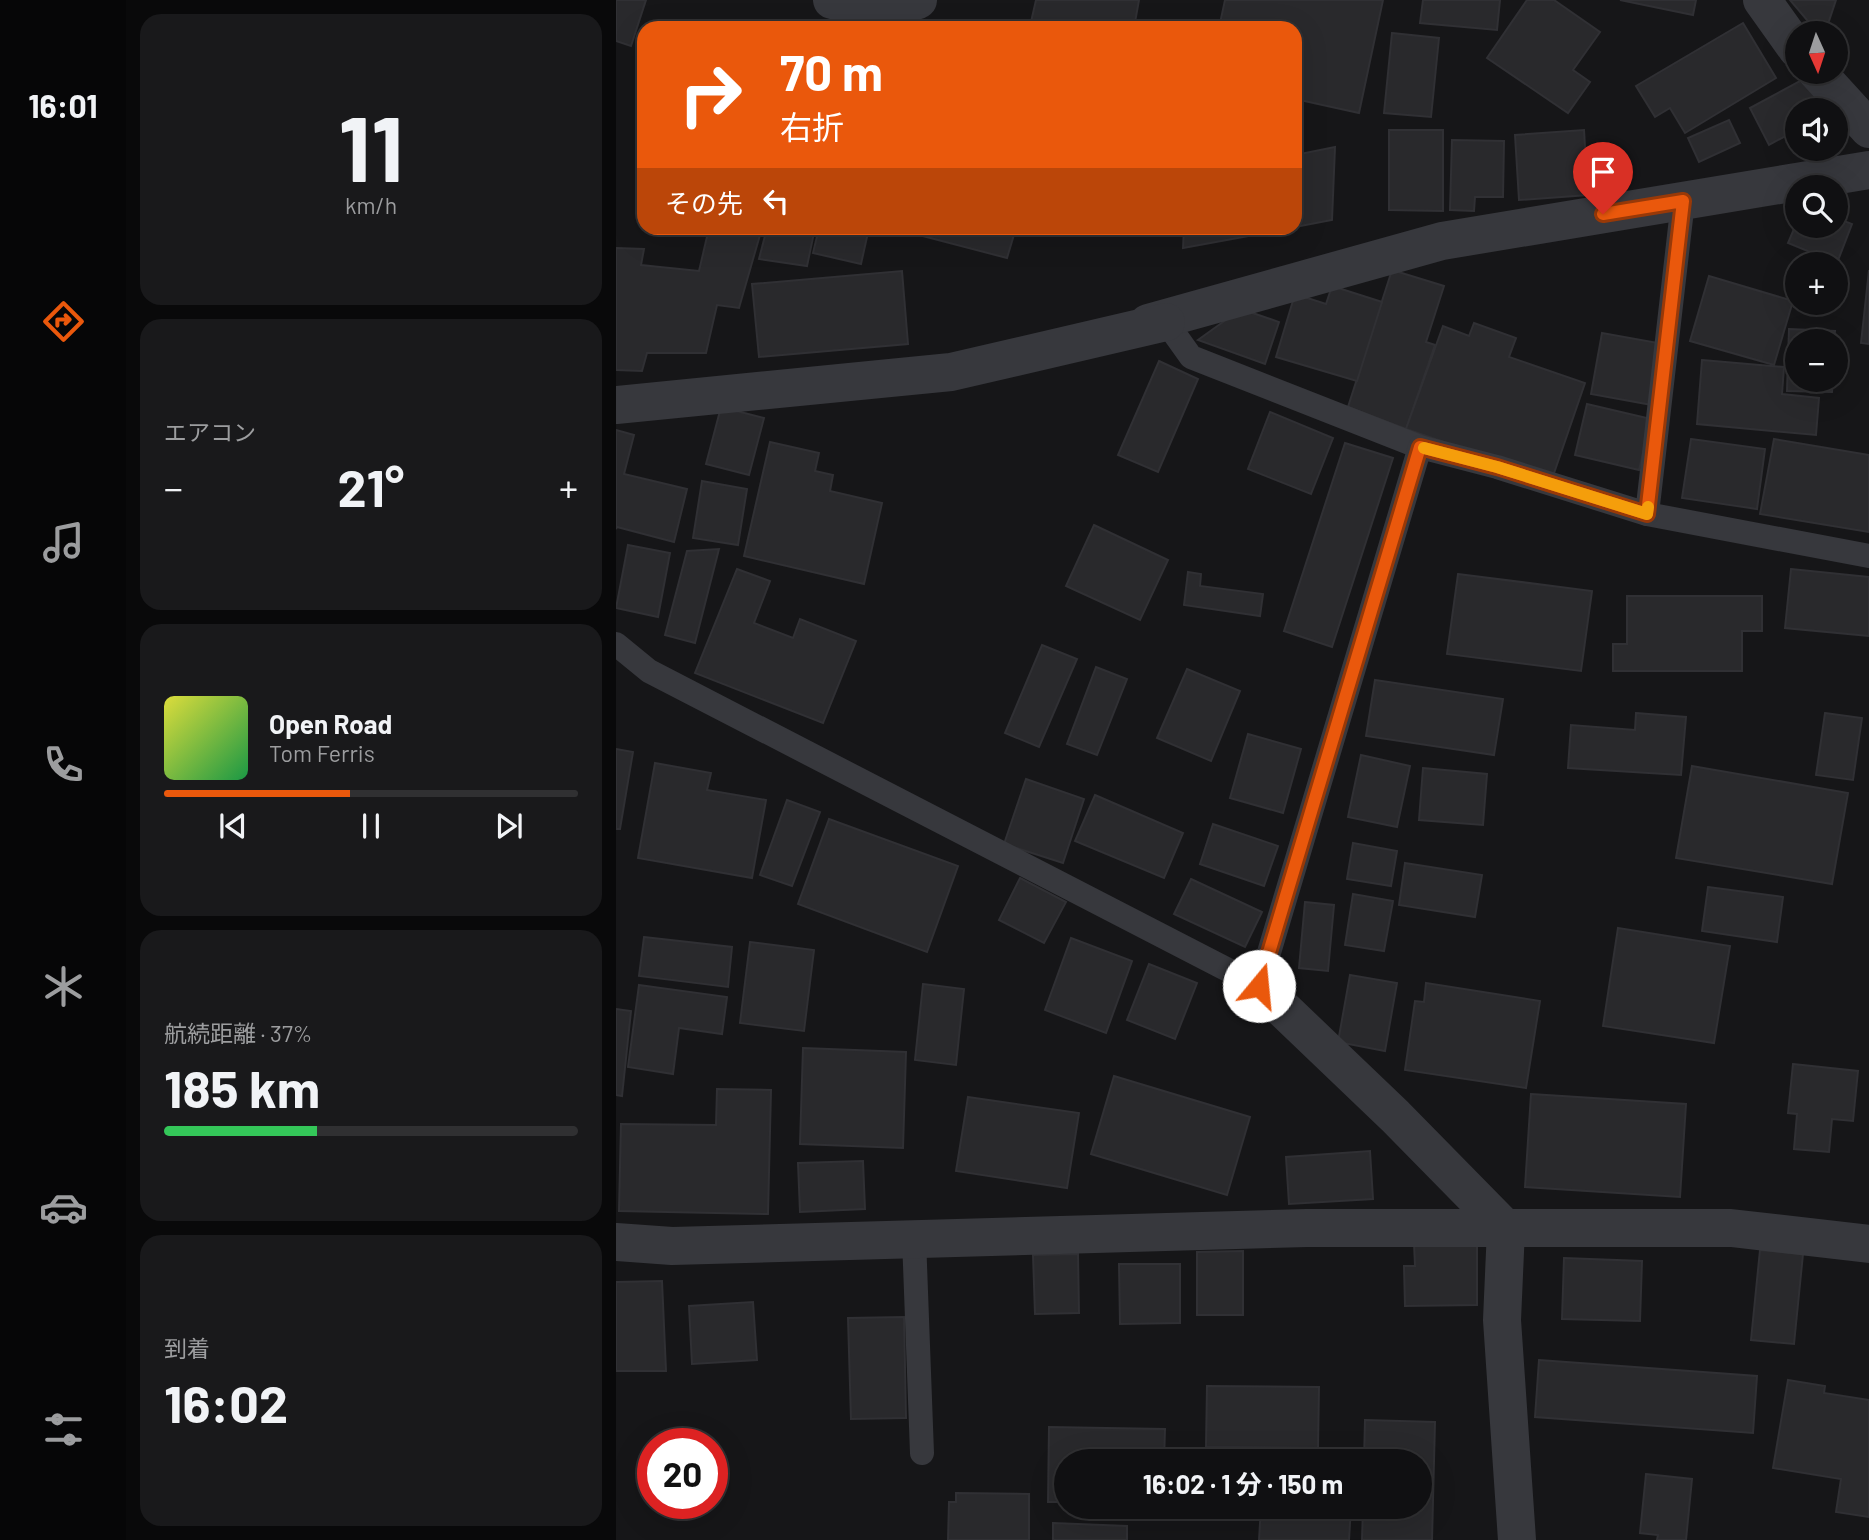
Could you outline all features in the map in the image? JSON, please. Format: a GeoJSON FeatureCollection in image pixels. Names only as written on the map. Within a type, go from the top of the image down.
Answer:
{"type":"FeatureCollection","features":[{"type":"Feature","properties":{"kind":"street"},"geometry":{"type":"LineString","coordinates":[[832,0],[852,7],[900,7],[918,0]]}},
{"type":"Feature","properties":{"kind":"street"},"geometry":{"type":"LineString","coordinates":[[1762,0],[1785,32]]}},
{"type":"Feature","properties":{"kind":"street"},"geometry":{"type":"LineString","coordinates":[[1827,84],[1869,129]]}},
{"type":"Feature","properties":{"kind":"street"},"geometry":{"type":"LineString","coordinates":[[1166,321],[1148,323],[1442,241],[1869,170]]}},
{"type":"Feature","properties":{"kind":"street"},"geometry":{"type":"LineString","coordinates":[[616,404],[951,372],[1166,321]]}},
{"type":"Feature","properties":{"kind":"street"},"geometry":{"type":"LineString","coordinates":[[1259,986],[1395,1116],[1506,1229],[1502,1320],[1517,1540]]}},
{"type":"Feature","properties":{"kind":"street"},"geometry":{"type":"LineString","coordinates":[[616,1242],[672,1247],[1307,1228],[1731,1228],[1869,1244]]}},
{"type":"Feature","properties":{"kind":"lane"},"geometry":{"type":"LineString","coordinates":[[1647,514],[1683,201]]}},
{"type":"Feature","properties":{"kind":"lane"},"geometry":{"type":"LineString","coordinates":[[1166,321],[1191,357],[1420,447],[1497,467],[1647,514],[1869,556]]}},
{"type":"Feature","properties":{"kind":"lane"},"geometry":{"type":"LineString","coordinates":[[616,644],[649,671],[1259,986],[1420,447]]}},
{"type":"Feature","properties":{"kind":"lane"},"geometry":{"type":"LineString","coordinates":[[914,1238],[922,1453]]}},
{"type":"Feature","properties":{"kind":"building"},"geometry":{"type":"Polygon","coordinates":[[[616,0],[646,0],[631,46],[616,41],[616,0]]]}},
{"type":"Feature","properties":{"kind":"building"},"geometry":{"type":"Polygon","coordinates":[[[1036,0],[1139,0],[1135,21],[1031,21],[1036,0]]]}},
{"type":"Feature","properties":{"kind":"building"},"geometry":{"type":"Polygon","coordinates":[[[1225,0],[1383,0],[1359,113],[1302,101],[1302,21],[1220,21],[1225,0]]]}},
{"type":"Feature","properties":{"kind":"building"},"geometry":{"type":"Polygon","coordinates":[[[1423,0],[1500,0],[1497,30],[1420,23],[1423,0]]]}},
{"type":"Feature","properties":{"kind":"building"},"geometry":{"type":"Polygon","coordinates":[[[1527,0],[1554,0],[1600,32],[1573,70],[1590,82],[1568,113],[1487,58],[1527,0]]]}},
{"type":"Feature","properties":{"kind":"building"},"geometry":{"type":"Polygon","coordinates":[[[1620,0],[1696,0],[1693,15],[1620,0]]]}},
{"type":"Feature","properties":{"kind":"building"},"geometry":{"type":"Polygon","coordinates":[[[1790,0],[1836,0],[1829,21],[1808,21],[1790,0]]]}},
{"type":"Feature","properties":{"kind":"building"},"geometry":{"type":"Polygon","coordinates":[[[1743,23],[1776,78],[1685,133],[1670,108],[1655,117],[1636,86],[1743,23]]]}},
{"type":"Feature","properties":{"kind":"building"},"geometry":{"type":"Polygon","coordinates":[[[1392,33],[1439,38],[1431,117],[1384,113],[1392,33]]]}},
{"type":"Feature","properties":{"kind":"building"},"geometry":{"type":"Polygon","coordinates":[[[1794,84],[1816,84],[1823,98],[1785,98],[1785,136],[1769,145],[1750,108],[1794,84]]]}},
{"type":"Feature","properties":{"kind":"building"},"geometry":{"type":"Polygon","coordinates":[[[1729,120],[1740,143],[1699,162],[1688,138],[1729,120]]]}},
{"type":"Feature","properties":{"kind":"building"},"geometry":{"type":"Polygon","coordinates":[[[1389,130],[1443,130],[1443,211],[1389,210],[1389,130]]]}},
{"type":"Feature","properties":{"kind":"building"},"geometry":{"type":"Polygon","coordinates":[[[1584,130],[1588,195],[1519,200],[1515,135],[1584,130]]]}},
{"type":"Feature","properties":{"kind":"building"},"geometry":{"type":"Polygon","coordinates":[[[1452,140],[1504,141],[1503,197],[1475,197],[1474,211],[1450,210],[1452,140]]]}},
{"type":"Feature","properties":{"kind":"building"},"geometry":{"type":"Polygon","coordinates":[[[1335,147],[1332,220],[1302,226],[1302,154],[1335,147]]]}},
{"type":"Feature","properties":{"kind":"building"},"geometry":{"type":"Polygon","coordinates":[[[707,235],[760,235],[739,308],[717,305],[706,353],[647,353],[642,371],[616,370],[616,248],[644,249],[641,265],[699,271],[707,235]]]}},
{"type":"Feature","properties":{"kind":"building"},"geometry":{"type":"Polygon","coordinates":[[[765,235],[814,235],[807,266],[759,259],[765,235]]]}},
{"type":"Feature","properties":{"kind":"building"},"geometry":{"type":"Polygon","coordinates":[[[817,235],[867,235],[861,264],[813,253],[817,235]]]}},
{"type":"Feature","properties":{"kind":"building"},"geometry":{"type":"Polygon","coordinates":[[[919,235],[1014,235],[1007,258],[919,235]]]}},
{"type":"Feature","properties":{"kind":"building"},"geometry":{"type":"Polygon","coordinates":[[[1184,235],[1254,235],[1183,248],[1184,235]]]}},
{"type":"Feature","properties":{"kind":"building"},"geometry":{"type":"Polygon","coordinates":[[[1790,238],[1847,238],[1841,252],[1810,252],[1788,243],[1790,238]]]}},
{"type":"Feature","properties":{"kind":"building"},"geometry":{"type":"Polygon","coordinates":[[[1392,270],[1444,286],[1426,342],[1435,345],[1406,429],[1348,407],[1392,270]]]}},
{"type":"Feature","properties":{"kind":"building"},"geometry":{"type":"Polygon","coordinates":[[[1869,270],[1869,344],[1861,343],[1869,270]]]}},
{"type":"Feature","properties":{"kind":"building"},"geometry":{"type":"Polygon","coordinates":[[[902,271],[908,344],[759,357],[752,284],[902,271]]]}},
{"type":"Feature","properties":{"kind":"building"},"geometry":{"type":"Polygon","coordinates":[[[1709,276],[1785,299],[1785,315],[1789,315],[1774,365],[1690,341],[1709,276]]]}},
{"type":"Feature","properties":{"kind":"building"},"geometry":{"type":"Polygon","coordinates":[[[1332,286],[1382,302],[1357,381],[1276,357],[1295,294],[1326,304],[1332,286]]]}},
{"type":"Feature","properties":{"kind":"building"},"geometry":{"type":"Polygon","coordinates":[[[1241,309],[1279,322],[1265,364],[1198,340],[1241,309]]]}},
{"type":"Feature","properties":{"kind":"building"},"geometry":{"type":"Polygon","coordinates":[[[1474,323],[1516,338],[1509,357],[1585,383],[1552,479],[1406,429],[1443,326],[1469,336],[1474,323]]]}},
{"type":"Feature","properties":{"kind":"building"},"geometry":{"type":"Polygon","coordinates":[[[1602,333],[1658,343],[1652,405],[1591,394],[1602,333]]]}},
{"type":"Feature","properties":{"kind":"building"},"geometry":{"type":"Polygon","coordinates":[[[1702,360],[1784,367],[1782,394],[1819,398],[1816,435],[1697,424],[1702,360]]]}},
{"type":"Feature","properties":{"kind":"building"},"geometry":{"type":"Polygon","coordinates":[[[1159,361],[1198,379],[1158,472],[1118,455],[1159,361]]]}},
{"type":"Feature","properties":{"kind":"building"},"geometry":{"type":"Polygon","coordinates":[[[1587,404],[1651,419],[1639,470],[1575,455],[1587,404]]]}},
{"type":"Feature","properties":{"kind":"building"},"geometry":{"type":"Polygon","coordinates":[[[721,407],[764,418],[749,475],[706,464],[721,407]]]}},
{"type":"Feature","properties":{"kind":"building"},"geometry":{"type":"Polygon","coordinates":[[[1270,412],[1333,438],[1311,494],[1248,469],[1270,412]]]}},
{"type":"Feature","properties":{"kind":"building"},"geometry":{"type":"Polygon","coordinates":[[[616,430],[634,435],[624,474],[687,489],[674,542],[617,527],[616,529],[616,430]]]}},
{"type":"Feature","properties":{"kind":"building"},"geometry":{"type":"Polygon","coordinates":[[[1691,439],[1765,449],[1757,509],[1682,498],[1691,439]]]}},
{"type":"Feature","properties":{"kind":"building"},"geometry":{"type":"Polygon","coordinates":[[[1774,439],[1869,455],[1869,532],[1760,514],[1774,439]]]}},
{"type":"Feature","properties":{"kind":"building"},"geometry":{"type":"Polygon","coordinates":[[[770,442],[819,453],[815,471],[833,475],[830,491],[882,503],[864,584],[744,556],[770,442]]]}},
{"type":"Feature","properties":{"kind":"building"},"geometry":{"type":"Polygon","coordinates":[[[1345,443],[1393,458],[1332,647],[1284,631],[1345,443]]]}},
{"type":"Feature","properties":{"kind":"building"},"geometry":{"type":"Polygon","coordinates":[[[702,481],[747,489],[738,545],[693,538],[702,481]]]}},
{"type":"Feature","properties":{"kind":"building"},"geometry":{"type":"Polygon","coordinates":[[[1094,525],[1168,560],[1140,620],[1066,586],[1094,525]]]}},
{"type":"Feature","properties":{"kind":"building"},"geometry":{"type":"Polygon","coordinates":[[[628,545],[670,553],[658,617],[616,608],[628,545]]]}},
{"type":"Feature","properties":{"kind":"building"},"geometry":{"type":"Polygon","coordinates":[[[719,549],[695,643],[665,635],[687,551],[719,549]]]}},
{"type":"Feature","properties":{"kind":"building"},"geometry":{"type":"Polygon","coordinates":[[[737,569],[770,581],[754,623],[793,638],[800,619],[856,641],[823,723],[695,673],[737,569]]]}},
{"type":"Feature","properties":{"kind":"building"},"geometry":{"type":"Polygon","coordinates":[[[1791,569],[1869,577],[1869,636],[1785,628],[1791,569]]]}},
{"type":"Feature","properties":{"kind":"building"},"geometry":{"type":"Polygon","coordinates":[[[1188,572],[1201,574],[1200,586],[1263,594],[1260,616],[1184,605],[1188,572]]]}},
{"type":"Feature","properties":{"kind":"building"},"geometry":{"type":"Polygon","coordinates":[[[1458,574],[1592,591],[1581,671],[1447,654],[1458,574]]]}},
{"type":"Feature","properties":{"kind":"building"},"geometry":{"type":"Polygon","coordinates":[[[1627,596],[1762,596],[1762,631],[1742,631],[1742,671],[1613,671],[1613,644],[1627,644],[1627,596]]]}},
{"type":"Feature","properties":{"kind":"building"},"geometry":{"type":"Polygon","coordinates":[[[1042,645],[1077,659],[1039,747],[1005,733],[1042,645]]]}},
{"type":"Feature","properties":{"kind":"building"},"geometry":{"type":"Polygon","coordinates":[[[1096,667],[1127,679],[1097,755],[1067,744],[1096,667]]]}},
{"type":"Feature","properties":{"kind":"building"},"geometry":{"type":"Polygon","coordinates":[[[1187,669],[1240,691],[1211,761],[1157,738],[1187,669]]]}},
{"type":"Feature","properties":{"kind":"building"},"geometry":{"type":"Polygon","coordinates":[[[1375,680],[1503,699],[1494,755],[1366,736],[1375,680]]]}},
{"type":"Feature","properties":{"kind":"building"},"geometry":{"type":"Polygon","coordinates":[[[1636,713],[1686,717],[1681,775],[1568,768],[1571,725],[1635,730],[1636,713]]]}},
{"type":"Feature","properties":{"kind":"building"},"geometry":{"type":"Polygon","coordinates":[[[1825,713],[1862,718],[1853,780],[1816,775],[1825,713]]]}},
{"type":"Feature","properties":{"kind":"building"},"geometry":{"type":"Polygon","coordinates":[[[1248,734],[1301,749],[1283,813],[1230,798],[1248,734]]]}},
{"type":"Feature","properties":{"kind":"building"},"geometry":{"type":"Polygon","coordinates":[[[616,749],[633,752],[620,829],[616,829],[616,749]]]}},
{"type":"Feature","properties":{"kind":"building"},"geometry":{"type":"Polygon","coordinates":[[[1361,755],[1410,766],[1397,827],[1348,817],[1361,755]]]}},
{"type":"Feature","properties":{"kind":"building"},"geometry":{"type":"Polygon","coordinates":[[[655,763],[711,773],[707,790],[766,800],[752,878],[638,858],[655,763]]]}},
{"type":"Feature","properties":{"kind":"building"},"geometry":{"type":"Polygon","coordinates":[[[1692,766],[1848,793],[1832,884],[1676,858],[1692,766]]]}},
{"type":"Feature","properties":{"kind":"building"},"geometry":{"type":"Polygon","coordinates":[[[1423,768],[1487,774],[1483,825],[1419,820],[1423,768]]]}},
{"type":"Feature","properties":{"kind":"building"},"geometry":{"type":"Polygon","coordinates":[[[1026,779],[1084,799],[1063,863],[1004,844],[1026,779]]]}},
{"type":"Feature","properties":{"kind":"building"},"geometry":{"type":"Polygon","coordinates":[[[1095,795],[1183,833],[1164,878],[1075,841],[1095,795]]]}},
{"type":"Feature","properties":{"kind":"building"},"geometry":{"type":"Polygon","coordinates":[[[787,800],[820,812],[792,886],[760,875],[787,800]]]}},
{"type":"Feature","properties":{"kind":"building"},"geometry":{"type":"Polygon","coordinates":[[[829,819],[958,866],[927,952],[798,904],[829,819]]]}},
{"type":"Feature","properties":{"kind":"building"},"geometry":{"type":"Polygon","coordinates":[[[1213,824],[1278,846],[1264,886],[1200,864],[1213,824]]]}},
{"type":"Feature","properties":{"kind":"building"},"geometry":{"type":"Polygon","coordinates":[[[1353,843],[1397,851],[1391,886],[1347,879],[1353,843]]]}},
{"type":"Feature","properties":{"kind":"building"},"geometry":{"type":"Polygon","coordinates":[[[1405,863],[1482,875],[1475,917],[1399,905],[1405,863]]]}},
{"type":"Feature","properties":{"kind":"building"},"geometry":{"type":"Polygon","coordinates":[[[1020,878],[1066,902],[1044,943],[999,920],[1020,878]]]}},
{"type":"Feature","properties":{"kind":"building"},"geometry":{"type":"Polygon","coordinates":[[[1191,879],[1262,912],[1245,947],[1174,914],[1191,879]]]}},
{"type":"Feature","properties":{"kind":"building"},"geometry":{"type":"Polygon","coordinates":[[[1708,887],[1783,897],[1777,942],[1702,931],[1708,887]]]}},
{"type":"Feature","properties":{"kind":"building"},"geometry":{"type":"Polygon","coordinates":[[[1353,894],[1393,901],[1384,951],[1345,945],[1353,894]]]}},
{"type":"Feature","properties":{"kind":"building"},"geometry":{"type":"Polygon","coordinates":[[[1305,902],[1334,905],[1328,971],[1299,968],[1305,902]]]}},
{"type":"Feature","properties":{"kind":"building"},"geometry":{"type":"Polygon","coordinates":[[[1618,928],[1730,946],[1714,1043],[1603,1026],[1618,928]]]}},
{"type":"Feature","properties":{"kind":"building"},"geometry":{"type":"Polygon","coordinates":[[[644,937],[732,947],[728,987],[639,976],[644,937]]]}},
{"type":"Feature","properties":{"kind":"building"},"geometry":{"type":"Polygon","coordinates":[[[1071,938],[1132,961],[1106,1033],[1045,1010],[1071,938]]]}},
{"type":"Feature","properties":{"kind":"building"},"geometry":{"type":"Polygon","coordinates":[[[750,942],[814,950],[804,1031],[740,1023],[750,942]]]}},
{"type":"Feature","properties":{"kind":"building"},"geometry":{"type":"Polygon","coordinates":[[[1149,964],[1197,983],[1175,1039],[1127,1020],[1149,964]]]}},
{"type":"Feature","properties":{"kind":"building"},"geometry":{"type":"Polygon","coordinates":[[[1350,975],[1397,983],[1385,1051],[1338,1042],[1350,975]]]}},
{"type":"Feature","properties":{"kind":"building"},"geometry":{"type":"Polygon","coordinates":[[[1426,983],[1540,1001],[1526,1088],[1405,1070],[1415,1001],[1424,1002],[1426,983]]]}},
{"type":"Feature","properties":{"kind":"building"},"geometry":{"type":"Polygon","coordinates":[[[923,984],[964,989],[956,1065],[915,1060],[923,984]]]}},
{"type":"Feature","properties":{"kind":"building"},"geometry":{"type":"Polygon","coordinates":[[[639,985],[727,997],[722,1034],[679,1028],[673,1074],[628,1067],[639,985]]]}},
{"type":"Feature","properties":{"kind":"building"},"geometry":{"type":"Polygon","coordinates":[[[616,1009],[631,1011],[622,1096],[616,1095],[616,1009]]]}},
{"type":"Feature","properties":{"kind":"building"},"geometry":{"type":"Polygon","coordinates":[[[803,1048],[906,1052],[903,1148],[800,1144],[803,1048]]]}},
{"type":"Feature","properties":{"kind":"building"},"geometry":{"type":"Polygon","coordinates":[[[1793,1064],[1858,1071],[1853,1121],[1832,1119],[1829,1152],[1794,1149],[1797,1114],[1788,1113],[1793,1064]]]}},
{"type":"Feature","properties":{"kind":"building"},"geometry":{"type":"Polygon","coordinates":[[[1114,1076],[1250,1117],[1227,1195],[1091,1154],[1114,1076]]]}},
{"type":"Feature","properties":{"kind":"building"},"geometry":{"type":"Polygon","coordinates":[[[717,1089],[771,1090],[768,1214],[619,1211],[621,1124],[716,1125],[717,1089]]]}},
{"type":"Feature","properties":{"kind":"building"},"geometry":{"type":"Polygon","coordinates":[[[1531,1094],[1686,1104],[1680,1197],[1525,1187],[1531,1094]]]}},
{"type":"Feature","properties":{"kind":"building"},"geometry":{"type":"Polygon","coordinates":[[[968,1097],[1079,1113],[1067,1188],[956,1171],[968,1097]]]}},
{"type":"Feature","properties":{"kind":"building"},"geometry":{"type":"Polygon","coordinates":[[[1370,1151],[1373,1199],[1289,1204],[1286,1157],[1370,1151]]]}},
{"type":"Feature","properties":{"kind":"building"},"geometry":{"type":"Polygon","coordinates":[[[863,1161],[865,1209],[800,1212],[798,1163],[863,1161]]]}},
{"type":"Feature","properties":{"kind":"building"},"geometry":{"type":"Polygon","coordinates":[[[1477,1242],[1477,1305],[1405,1306],[1404,1266],[1415,1266],[1414,1243],[1477,1242]]]}},
{"type":"Feature","properties":{"kind":"building"},"geometry":{"type":"Polygon","coordinates":[[[1760,1250],[1803,1254],[1794,1344],[1751,1340],[1760,1250]]]}},
{"type":"Feature","properties":{"kind":"building"},"geometry":{"type":"Polygon","coordinates":[[[1243,1251],[1243,1315],[1197,1315],[1197,1252],[1243,1251]]]}},
{"type":"Feature","properties":{"kind":"building"},"geometry":{"type":"Polygon","coordinates":[[[1078,1254],[1079,1313],[1035,1314],[1033,1255],[1078,1254]]]}},
{"type":"Feature","properties":{"kind":"building"},"geometry":{"type":"Polygon","coordinates":[[[1564,1258],[1642,1261],[1640,1321],[1562,1319],[1564,1258]]]}},
{"type":"Feature","properties":{"kind":"building"},"geometry":{"type":"Polygon","coordinates":[[[1119,1264],[1180,1264],[1180,1323],[1120,1324],[1119,1264]]]}},
{"type":"Feature","properties":{"kind":"building"},"geometry":{"type":"Polygon","coordinates":[[[662,1281],[666,1371],[616,1371],[616,1282],[662,1281]]]}},
{"type":"Feature","properties":{"kind":"building"},"geometry":{"type":"Polygon","coordinates":[[[753,1302],[757,1360],[692,1364],[689,1306],[753,1302]]]}},
{"type":"Feature","properties":{"kind":"building"},"geometry":{"type":"Polygon","coordinates":[[[904,1317],[906,1418],[851,1419],[848,1318],[904,1317]]]}},
{"type":"Feature","properties":{"kind":"building"},"geometry":{"type":"Polygon","coordinates":[[[1539,1360],[1757,1376],[1753,1433],[1535,1417],[1539,1360]]]}},
{"type":"Feature","properties":{"kind":"building"},"geometry":{"type":"Polygon","coordinates":[[[1788,1380],[1825,1386],[1824,1393],[1869,1400],[1869,1517],[1836,1512],[1841,1479],[1773,1468],[1788,1380]]]}},
{"type":"Feature","properties":{"kind":"building"},"geometry":{"type":"Polygon","coordinates":[[[1207,1386],[1319,1387],[1318,1448],[1206,1447],[1207,1386]]]}},
{"type":"Feature","properties":{"kind":"building"},"geometry":{"type":"Polygon","coordinates":[[[1365,1420],[1435,1422],[1432,1540],[1362,1540],[1363,1519],[1432,1519],[1432,1449],[1364,1449],[1365,1420]]]}},
{"type":"Feature","properties":{"kind":"building"},"geometry":{"type":"Polygon","coordinates":[[[1049,1427],[1165,1429],[1164,1449],[1054,1449],[1054,1502],[1048,1502],[1049,1427]]]}},
{"type":"Feature","properties":{"kind":"building"},"geometry":{"type":"Polygon","coordinates":[[[1646,1474],[1692,1479],[1686,1540],[1657,1540],[1658,1535],[1640,1533],[1646,1474]]]}},
{"type":"Feature","properties":{"kind":"building"},"geometry":{"type":"Polygon","coordinates":[[[956,1493],[1029,1494],[1029,1540],[948,1540],[949,1502],[956,1502],[956,1493]]]}},
{"type":"Feature","properties":{"kind":"building"},"geometry":{"type":"Polygon","coordinates":[[[1260,1519],[1350,1519],[1349,1540],[1259,1540],[1260,1519]]]}},
{"type":"Feature","properties":{"kind":"building"},"geometry":{"type":"Polygon","coordinates":[[[1053,1523],[1127,1526],[1127,1540],[1053,1540],[1053,1523]]]}},
{"type":"Feature","properties":{"kind":"slow traffic"},"geometry":{"type":"LineString","coordinates":[[1424,448],[1497,467],[1647,514],[1648,507]]}},
{"type":"Feature","properties":{"kind":"route"},"geometry":{"type":"LineString","coordinates":[[1259,986],[1420,447],[1497,467],[1647,514],[1683,201],[1603,214]]}}]}
